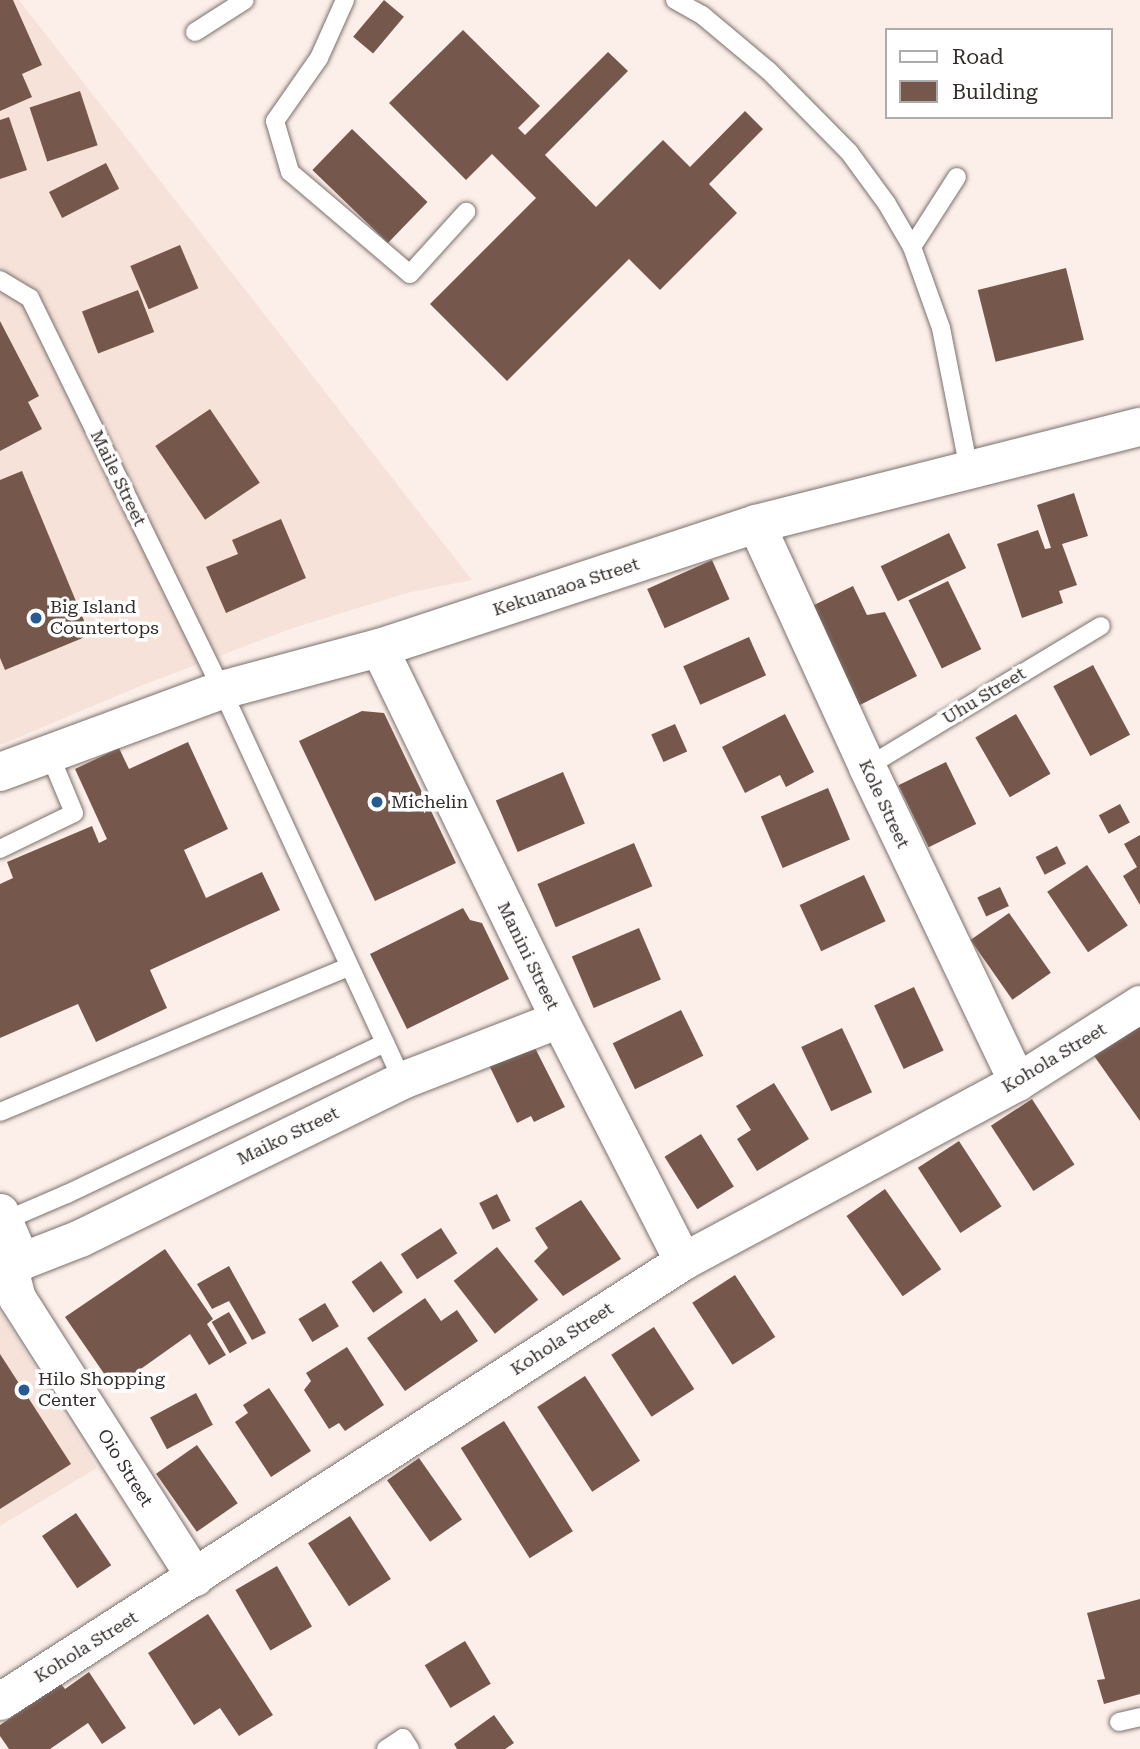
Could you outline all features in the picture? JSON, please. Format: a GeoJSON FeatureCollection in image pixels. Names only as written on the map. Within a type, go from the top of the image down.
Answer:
{"type":"FeatureCollection","features":[{"type":"Feature","properties":{"kind":"street","name":"Kekuanaoa Street"},"geometry":{"type":"LineString","coordinates":[[0,772],[222,690],[379,648],[756,524],[1140,427]]}},
{"type":"Feature","properties":{"kind":"street","name":"Kole Street"},"geometry":{"type":"LineString","coordinates":[[756,524],[867,767],[1017,1082]]}},
{"type":"Feature","properties":{"kind":"street","name":"Manini Street"},"geometry":{"type":"LineString","coordinates":[[379,648],[559,1019],[683,1261]]}},
{"type":"Feature","properties":{"kind":"street","name":"Kohola Street"},"geometry":{"type":"LineString","coordinates":[[0,1701],[683,1261],[1017,1082],[1140,1004]]}},
{"type":"Feature","properties":{"kind":"street","name":"Maiko Street"},"geometry":{"type":"LineString","coordinates":[[21,1261],[80,1238],[402,1080],[559,1019]]}},
{"type":"Feature","properties":{"kind":"street"},"geometry":{"type":"LineString","coordinates":[[2,1216],[21,1261]]}},
{"type":"Feature","properties":{"kind":"street","name":"Oio Street"},"geometry":{"type":"LineString","coordinates":[[21,1261],[10,1272],[17,1298],[195,1577]]}},
{"type":"Feature","properties":{"kind":"lane"},"geometry":{"type":"LineString","coordinates":[[195,32],[245,0]]}},
{"type":"Feature","properties":{"kind":"lane"},"geometry":{"type":"LineString","coordinates":[[345,0],[319,58],[275,121],[290,172],[410,274],[466,212]]}},
{"type":"Feature","properties":{"kind":"lane"},"geometry":{"type":"LineString","coordinates":[[675,0],[707,7],[849,152],[887,204],[912,247],[942,328],[970,470]]}},
{"type":"Feature","properties":{"kind":"lane"},"geometry":{"type":"LineString","coordinates":[[912,247],[957,177]]}},
{"type":"Feature","properties":{"kind":"lane","name":"Maile Street"},"geometry":{"type":"LineString","coordinates":[[0,280],[30,298],[222,690],[402,1080]]}},
{"type":"Feature","properties":{"kind":"lane","name":"Uhu Street"},"geometry":{"type":"LineString","coordinates":[[867,767],[1101,626]]}},
{"type":"Feature","properties":{"kind":"lane"},"geometry":{"type":"LineString","coordinates":[[0,849],[74,813],[49,753]]}},
{"type":"Feature","properties":{"kind":"lane"},"geometry":{"type":"LineString","coordinates":[[0,1112],[348,967]]}},
{"type":"Feature","properties":{"kind":"lane"},"geometry":{"type":"LineString","coordinates":[[2,1216],[67,1194],[385,1043]]}},
{"type":"Feature","properties":{"kind":"lane"},"geometry":{"type":"LineString","coordinates":[[1119,1723],[1140,1717]]}},
{"type":"Feature","properties":{"kind":"lane"},"geometry":{"type":"LineString","coordinates":[[386,1749],[403,1738],[410,1749]]}},
{"type":"Feature","properties":{"kind":"shaded area"},"geometry":{"type":"Polygon","coordinates":[[[0,0],[19,0],[472,580],[407,593],[293,628],[143,685],[0,745],[0,0]]]}},
{"type":"Feature","properties":{"kind":"shaded area","name":"Hilo Shopping Center"},"geometry":{"type":"Polygon","coordinates":[[[0,1311],[97,1468],[0,1526],[0,1311]]]}},
{"type":"Feature","properties":{"kind":"building"},"geometry":{"type":"Polygon","coordinates":[[[0,0],[13,0],[42,65],[22,74],[32,97],[0,111],[0,0]]]}},
{"type":"Feature","properties":{"kind":"building"},"geometry":{"type":"Polygon","coordinates":[[[384,0],[404,17],[373,53],[353,37],[384,0]]]}},
{"type":"Feature","properties":{"kind":"building"},"geometry":{"type":"Polygon","coordinates":[[[463,30],[540,106],[518,128],[525,135],[608,52],[628,71],[545,155],[596,207],[663,140],[690,167],[745,111],[763,129],[709,184],[737,213],[660,290],[629,259],[507,381],[430,304],[536,198],[492,154],[466,180],[389,103],[463,30]]]}},
{"type":"Feature","properties":{"kind":"building"},"geometry":{"type":"Polygon","coordinates":[[[80,91],[98,145],[47,162],[30,107],[80,91]]]}},
{"type":"Feature","properties":{"kind":"building"},"geometry":{"type":"Polygon","coordinates":[[[9,117],[27,170],[0,179],[0,120],[9,117]]]}},
{"type":"Feature","properties":{"kind":"building"},"geometry":{"type":"Polygon","coordinates":[[[352,129],[428,202],[388,243],[312,170],[352,129]]]}},
{"type":"Feature","properties":{"kind":"building"},"geometry":{"type":"Polygon","coordinates":[[[106,163],[119,189],[62,218],[49,192],[106,163]]]}},
{"type":"Feature","properties":{"kind":"building"},"geometry":{"type":"Polygon","coordinates":[[[180,245],[198,288],[149,309],[130,266],[180,245]]]}},
{"type":"Feature","properties":{"kind":"building"},"geometry":{"type":"Polygon","coordinates":[[[1066,268],[1084,340],[996,362],[978,290],[1066,268]]]}},
{"type":"Feature","properties":{"kind":"building"},"geometry":{"type":"Polygon","coordinates":[[[138,290],[154,332],[98,354],[82,312],[138,290]]]}},
{"type":"Feature","properties":{"kind":"building"},"geometry":{"type":"Polygon","coordinates":[[[0,321],[39,396],[28,402],[42,429],[0,451],[0,321]]]}},
{"type":"Feature","properties":{"kind":"building"},"geometry":{"type":"Polygon","coordinates":[[[210,409],[260,483],[205,520],[155,446],[210,409]]]}},
{"type":"Feature","properties":{"kind":"building"},"geometry":{"type":"Polygon","coordinates":[[[22,471],[90,635],[5,670],[0,658],[0,480],[22,471]]]}},
{"type":"Feature","properties":{"kind":"building"},"geometry":{"type":"Polygon","coordinates":[[[1074,493],[1088,536],[1062,544],[1077,585],[1059,591],[1063,603],[1022,618],[997,544],[1038,530],[1045,549],[1051,548],[1037,505],[1074,493]]]}},
{"type":"Feature","properties":{"kind":"building"},"geometry":{"type":"Polygon","coordinates":[[[281,519],[306,578],[226,613],[206,567],[238,554],[232,540],[281,519]]]}},
{"type":"Feature","properties":{"kind":"building"},"geometry":{"type":"Polygon","coordinates":[[[949,533],[966,568],[898,601],[881,566],[949,533]]]}},
{"type":"Feature","properties":{"kind":"building"},"geometry":{"type":"Polygon","coordinates":[[[712,560],[729,599],[665,628],[647,589],[712,560]]]}},
{"type":"Feature","properties":{"kind":"building"},"geometry":{"type":"Polygon","coordinates":[[[948,581],[981,649],[942,669],[908,600],[948,581]]]}},
{"type":"Feature","properties":{"kind":"building"},"geometry":{"type":"Polygon","coordinates":[[[853,586],[867,615],[885,612],[917,676],[858,706],[808,608],[853,586]]]}},
{"type":"Feature","properties":{"kind":"building"},"geometry":{"type":"Polygon","coordinates":[[[749,637],[766,675],[700,705],[683,666],[749,637]]]}},
{"type":"Feature","properties":{"kind":"building"},"geometry":{"type":"Polygon","coordinates":[[[1093,665],[1130,735],[1090,756],[1053,686],[1093,665]]]}},
{"type":"Feature","properties":{"kind":"building","name":"Michelin"},"geometry":{"type":"Polygon","coordinates":[[[362,711],[384,713],[456,863],[375,901],[299,741],[362,711]]]}},
{"type":"Feature","properties":{"kind":"building"},"geometry":{"type":"Polygon","coordinates":[[[785,714],[814,772],[786,787],[780,775],[745,793],[722,747],[785,714]]]}},
{"type":"Feature","properties":{"kind":"building"},"geometry":{"type":"Polygon","coordinates":[[[1016,714],[1050,774],[1010,797],[975,738],[1016,714]]]}},
{"type":"Feature","properties":{"kind":"building"},"geometry":{"type":"Polygon","coordinates":[[[675,724],[687,751],[663,762],[651,735],[675,724]]]}},
{"type":"Feature","properties":{"kind":"building"},"geometry":{"type":"Polygon","coordinates":[[[188,742],[228,829],[184,850],[206,898],[262,872],[280,910],[150,970],[167,1008],[96,1042],[78,1004],[0,1038],[0,884],[13,878],[7,862],[92,826],[99,843],[107,839],[75,769],[119,748],[129,769],[188,742]]]}},
{"type":"Feature","properties":{"kind":"building"},"geometry":{"type":"Polygon","coordinates":[[[946,762],[976,824],[929,847],[898,785],[946,762]]]}},
{"type":"Feature","properties":{"kind":"building"},"geometry":{"type":"Polygon","coordinates":[[[563,772],[585,824],[518,852],[496,801],[563,772]]]}},
{"type":"Feature","properties":{"kind":"building"},"geometry":{"type":"Polygon","coordinates":[[[828,788],[850,840],[783,868],[761,817],[828,788]]]}},
{"type":"Feature","properties":{"kind":"building"},"geometry":{"type":"Polygon","coordinates":[[[1120,804],[1130,823],[1109,834],[1099,815],[1120,804]]]}},
{"type":"Feature","properties":{"kind":"building"},"geometry":{"type":"Polygon","coordinates":[[[1140,835],[1140,905],[1123,876],[1137,867],[1124,844],[1140,835]]]}},
{"type":"Feature","properties":{"kind":"building"},"geometry":{"type":"Polygon","coordinates":[[[634,843],[652,886],[556,927],[537,884],[634,843]]]}},
{"type":"Feature","properties":{"kind":"building"},"geometry":{"type":"Polygon","coordinates":[[[1057,846],[1066,864],[1045,875],[1036,857],[1057,846]]]}},
{"type":"Feature","properties":{"kind":"building"},"geometry":{"type":"Polygon","coordinates":[[[1087,865],[1128,926],[1088,952],[1047,892],[1087,865]]]}},
{"type":"Feature","properties":{"kind":"building"},"geometry":{"type":"Polygon","coordinates":[[[864,875],[886,921],[821,951],[800,905],[864,875]]]}},
{"type":"Feature","properties":{"kind":"building"},"geometry":{"type":"Polygon","coordinates":[[[1000,887],[1009,906],[986,917],[977,898],[1000,887]]]}},
{"type":"Feature","properties":{"kind":"building"},"geometry":{"type":"Polygon","coordinates":[[[463,908],[470,920],[482,923],[509,979],[407,1029],[370,954],[463,908]]]}},
{"type":"Feature","properties":{"kind":"building"},"geometry":{"type":"Polygon","coordinates":[[[1009,913],[1051,973],[1012,1000],[970,940],[1009,913]]]}},
{"type":"Feature","properties":{"kind":"building"},"geometry":{"type":"Polygon","coordinates":[[[639,928],[661,980],[594,1008],[572,957],[639,928]]]}},
{"type":"Feature","properties":{"kind":"building"},"geometry":{"type":"Polygon","coordinates":[[[914,987],[944,1050],[904,1069],[874,1006],[914,987]]]}},
{"type":"Feature","properties":{"kind":"building"},"geometry":{"type":"Polygon","coordinates":[[[681,1010],[703,1056],[635,1089],[613,1043],[681,1010]]]}},
{"type":"Feature","properties":{"kind":"building"},"geometry":{"type":"Polygon","coordinates":[[[1140,1019],[1140,1121],[1092,1053],[1140,1019]]]}},
{"type":"Feature","properties":{"kind":"building"},"geometry":{"type":"Polygon","coordinates":[[[842,1028],[872,1092],[831,1111],[801,1047],[842,1028]]]}},
{"type":"Feature","properties":{"kind":"building"},"geometry":{"type":"Polygon","coordinates":[[[532,1042],[565,1107],[534,1122],[531,1116],[517,1123],[488,1063],[532,1042]]]}},
{"type":"Feature","properties":{"kind":"building"},"geometry":{"type":"Polygon","coordinates":[[[774,1083],[809,1139],[757,1171],[737,1139],[751,1130],[736,1106],[774,1083]]]}},
{"type":"Feature","properties":{"kind":"building"},"geometry":{"type":"Polygon","coordinates":[[[1032,1099],[1074,1164],[1033,1191],[991,1126],[1032,1099]]]}},
{"type":"Feature","properties":{"kind":"building"},"geometry":{"type":"Polygon","coordinates":[[[701,1134],[734,1187],[697,1209],[665,1157],[701,1134]]]}},
{"type":"Feature","properties":{"kind":"building"},"geometry":{"type":"Polygon","coordinates":[[[959,1141],[1001,1206],[960,1233],[918,1168],[959,1141]]]}},
{"type":"Feature","properties":{"kind":"building"},"geometry":{"type":"Polygon","coordinates":[[[885,1189],[941,1269],[903,1296],[846,1216],[885,1189]]]}},
{"type":"Feature","properties":{"kind":"building"},"geometry":{"type":"Polygon","coordinates":[[[497,1194],[511,1221],[493,1230],[479,1203],[497,1194]]]}},
{"type":"Feature","properties":{"kind":"building"},"geometry":{"type":"Polygon","coordinates":[[[581,1200],[621,1259],[563,1296],[534,1261],[548,1248],[535,1228],[581,1200]]]}},
{"type":"Feature","properties":{"kind":"building"},"geometry":{"type":"Polygon","coordinates":[[[441,1228],[457,1253],[417,1279],[401,1254],[441,1228]]]}},
{"type":"Feature","properties":{"kind":"building"},"geometry":{"type":"Polygon","coordinates":[[[497,1247],[538,1300],[495,1334],[454,1281],[497,1247]]]}},
{"type":"Feature","properties":{"kind":"building"},"geometry":{"type":"Polygon","coordinates":[[[165,1249],[213,1319],[207,1324],[226,1355],[209,1365],[190,1334],[114,1388],[65,1317],[165,1249]]]}},
{"type":"Feature","properties":{"kind":"building"},"geometry":{"type":"Polygon","coordinates":[[[381,1261],[403,1292],[373,1313],[352,1282],[381,1261]]]}},
{"type":"Feature","properties":{"kind":"building"},"geometry":{"type":"Polygon","coordinates":[[[229,1266],[266,1333],[252,1340],[229,1301],[212,1309],[197,1284],[229,1266]]]}},
{"type":"Feature","properties":{"kind":"building"},"geometry":{"type":"Polygon","coordinates":[[[735,1275],[775,1337],[733,1365],[692,1303],[735,1275]]]}},
{"type":"Feature","properties":{"kind":"building"},"geometry":{"type":"Polygon","coordinates":[[[425,1298],[441,1321],[457,1310],[478,1341],[405,1391],[367,1338],[425,1298]]]}},
{"type":"Feature","properties":{"kind":"building"},"geometry":{"type":"Polygon","coordinates":[[[325,1303],[339,1326],[312,1342],[298,1319],[325,1303]]]}},
{"type":"Feature","properties":{"kind":"building"},"geometry":{"type":"Polygon","coordinates":[[[229,1312],[247,1343],[230,1353],[212,1322],[229,1312]]]}},
{"type":"Feature","properties":{"kind":"building"},"geometry":{"type":"Polygon","coordinates":[[[654,1327],[694,1389],[652,1417],[611,1355],[654,1327]]]}},
{"type":"Feature","properties":{"kind":"building"},"geometry":{"type":"Polygon","coordinates":[[[347,1347],[384,1405],[345,1431],[339,1423],[329,1429],[304,1390],[311,1381],[306,1373],[347,1347]]]}},
{"type":"Feature","properties":{"kind":"building"},"geometry":{"type":"Polygon","coordinates":[[[0,1354],[71,1464],[0,1509],[0,1354]]]}},
{"type":"Feature","properties":{"kind":"building"},"geometry":{"type":"Polygon","coordinates":[[[585,1376],[640,1461],[592,1492],[537,1407],[585,1376]]]}},
{"type":"Feature","properties":{"kind":"building"},"geometry":{"type":"Polygon","coordinates":[[[269,1388],[311,1451],[271,1477],[235,1422],[248,1413],[243,1405],[269,1388]]]}},
{"type":"Feature","properties":{"kind":"building"},"geometry":{"type":"Polygon","coordinates":[[[196,1393],[213,1425],[167,1449],[150,1417],[196,1393]]]}},
{"type":"Feature","properties":{"kind":"building"},"geometry":{"type":"Polygon","coordinates":[[[504,1421],[573,1531],[530,1558],[461,1448],[504,1421]]]}},
{"type":"Feature","properties":{"kind":"building"},"geometry":{"type":"Polygon","coordinates":[[[197,1445],[238,1503],[197,1532],[156,1474],[197,1445]]]}},
{"type":"Feature","properties":{"kind":"building"},"geometry":{"type":"Polygon","coordinates":[[[419,1458],[462,1519],[430,1542],[387,1480],[419,1458]]]}},
{"type":"Feature","properties":{"kind":"building"},"geometry":{"type":"Polygon","coordinates":[[[76,1513],[111,1565],[77,1588],[42,1536],[76,1513]]]}},
{"type":"Feature","properties":{"kind":"building"},"geometry":{"type":"Polygon","coordinates":[[[350,1516],[391,1579],[349,1606],[308,1543],[350,1516]]]}},
{"type":"Feature","properties":{"kind":"building"},"geometry":{"type":"Polygon","coordinates":[[[277,1566],[312,1627],[270,1651],[235,1590],[277,1566]]]}},
{"type":"Feature","properties":{"kind":"building"},"geometry":{"type":"Polygon","coordinates":[[[1140,1599],[1140,1694],[1104,1704],[1097,1680],[1105,1679],[1087,1613],[1140,1599]]]}},
{"type":"Feature","properties":{"kind":"building"},"geometry":{"type":"Polygon","coordinates":[[[208,1614],[273,1715],[239,1736],[220,1708],[194,1725],[148,1653],[208,1614]]]}},
{"type":"Feature","properties":{"kind":"building"},"geometry":{"type":"Polygon","coordinates":[[[465,1641],[491,1684],[450,1708],[425,1665],[465,1641]]]}},
{"type":"Feature","properties":{"kind":"building"},"geometry":{"type":"Polygon","coordinates":[[[89,1672],[126,1728],[102,1744],[88,1723],[50,1749],[9,1749],[0,1736],[0,1725],[61,1684],[65,1689],[89,1672]]]}},
{"type":"Feature","properties":{"kind":"building"},"geometry":{"type":"Polygon","coordinates":[[[494,1715],[514,1743],[505,1749],[457,1749],[454,1744],[494,1715]]]}},
{"type":"Feature","properties":{"kind":"place","name":"Big Island Countertops"},"geometry":{"type":"Point","coordinates":[36,618]}},
{"type":"Feature","properties":{"kind":"place","name":"Michelin"},"geometry":{"type":"Point","coordinates":[377,802]}},
{"type":"Feature","properties":{"kind":"place","name":"Hilo Shopping Center"},"geometry":{"type":"Point","coordinates":[24,1390]}}]}
